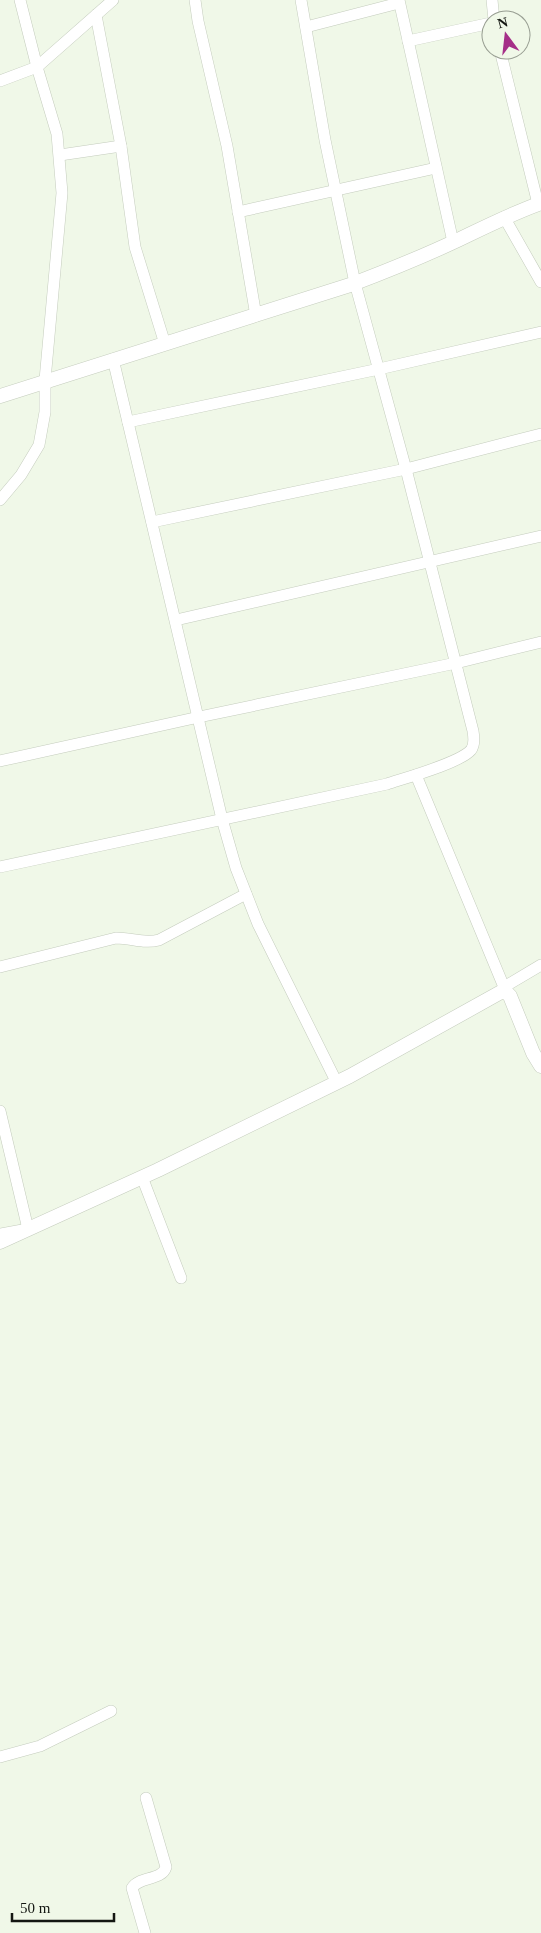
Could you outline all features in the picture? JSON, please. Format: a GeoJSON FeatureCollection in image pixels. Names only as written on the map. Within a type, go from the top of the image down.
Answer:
{"type":"FeatureCollection","features":[{"type":"Feature","properties":{"kind":"street"},"geometry":{"type":"LineString","coordinates":[[0,500],[21,475],[39,445],[45,412],[62,193],[60,154],[56,134],[20,0]]}},
{"type":"Feature","properties":{"kind":"street"},"geometry":{"type":"LineString","coordinates":[[0,81],[37,67],[113,0]]}},
{"type":"Feature","properties":{"kind":"street"},"geometry":{"type":"LineString","coordinates":[[195,0],[198,21],[227,146],[256,316]]}},
{"type":"Feature","properties":{"kind":"street"},"geometry":{"type":"LineString","coordinates":[[0,867],[387,784],[416,775],[458,758],[471,751],[474,745],[474,731],[406,468],[355,283],[325,140],[301,0]]}},
{"type":"Feature","properties":{"kind":"street"},"geometry":{"type":"LineString","coordinates":[[306,27],[399,2],[453,242]]}},
{"type":"Feature","properties":{"kind":"street"},"geometry":{"type":"LineString","coordinates":[[96,15],[121,146],[135,247],[165,344]]}},
{"type":"Feature","properties":{"kind":"street"},"geometry":{"type":"LineString","coordinates":[[408,41],[481,25]]}},
{"type":"Feature","properties":{"kind":"street"},"geometry":{"type":"LineString","coordinates":[[0,396],[355,283],[453,242],[504,217],[539,204],[503,60]]}},
{"type":"Feature","properties":{"kind":"street"},"geometry":{"type":"LineString","coordinates":[[60,154],[121,146]]}},
{"type":"Feature","properties":{"kind":"street"},"geometry":{"type":"LineString","coordinates":[[238,212],[436,168]]}},
{"type":"Feature","properties":{"kind":"street"},"geometry":{"type":"LineString","coordinates":[[504,217],[541,282]]}},
{"type":"Feature","properties":{"kind":"street"},"geometry":{"type":"LineString","coordinates":[[128,422],[379,369],[541,332]]}},
{"type":"Feature","properties":{"kind":"street"},"geometry":{"type":"LineString","coordinates":[[113,359],[222,819],[236,868],[258,924],[337,1083]]}},
{"type":"Feature","properties":{"kind":"street"},"geometry":{"type":"LineString","coordinates":[[152,522],[406,468],[541,434]]}},
{"type":"Feature","properties":{"kind":"street"},"geometry":{"type":"LineString","coordinates":[[176,620],[541,536]]}},
{"type":"Feature","properties":{"kind":"street"},"geometry":{"type":"LineString","coordinates":[[0,761],[456,663],[541,642]]}},
{"type":"Feature","properties":{"kind":"street"},"geometry":{"type":"LineString","coordinates":[[416,775],[505,989],[539,1057]]}},
{"type":"Feature","properties":{"kind":"street"},"geometry":{"type":"LineString","coordinates":[[0,967],[116,938],[147,942],[160,940],[246,894]]}},
{"type":"Feature","properties":{"kind":"street"},"geometry":{"type":"LineString","coordinates":[[0,1242],[142,1177],[337,1083],[495,995],[541,964]]}},
{"type":"Feature","properties":{"kind":"street"},"geometry":{"type":"LineString","coordinates":[[0,1111],[2,1130],[28,1229]]}},
{"type":"Feature","properties":{"kind":"street"},"geometry":{"type":"LineString","coordinates":[[142,1177],[181,1278]]}},
{"type":"Feature","properties":{"kind":"street"},"geometry":{"type":"LineString","coordinates":[[0,1234],[28,1229]]}},
{"type":"Feature","properties":{"kind":"street"},"geometry":{"type":"LineString","coordinates":[[0,1757],[40,1746],[110,1711]]}},
{"type":"Feature","properties":{"kind":"street"},"geometry":{"type":"LineString","coordinates":[[145,1933],[132,1888],[136,1883],[162,1874],[166,1867],[146,1798]]}}]}
